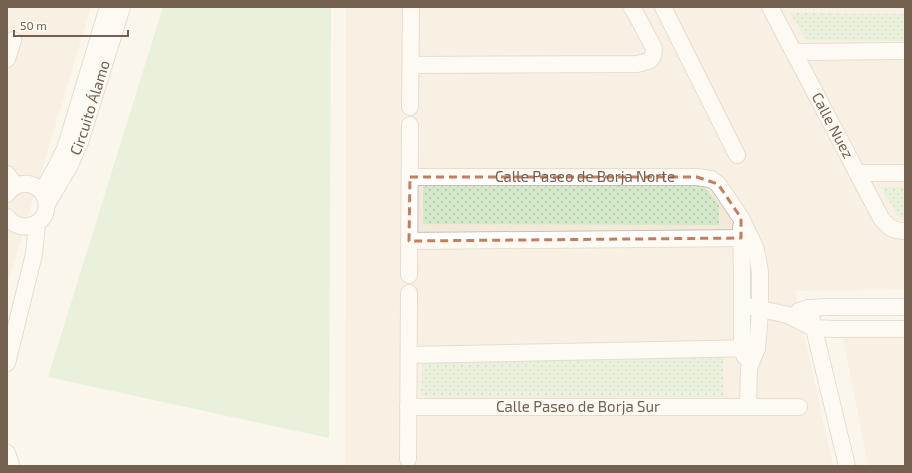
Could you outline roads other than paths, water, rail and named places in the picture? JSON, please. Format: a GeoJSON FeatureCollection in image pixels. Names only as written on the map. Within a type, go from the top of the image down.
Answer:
{"type":"FeatureCollection","features":[{"type":"Feature","properties":{"kind":"street","name":"Circuito Álamo"},"geometry":{"type":"LineString","coordinates":[[44,198],[55,169],[65,149],[108,7]]}},
{"type":"Feature","properties":{"kind":"street","name":"Circuito Álamo"},"geometry":{"type":"LineString","coordinates":[[44,198],[63,179],[75,155],[122,7]]}},
{"type":"Feature","properties":{"kind":"street"},"geometry":{"type":"LineString","coordinates":[[410,107],[411,7]]}},
{"type":"Feature","properties":{"kind":"street"},"geometry":{"type":"LineString","coordinates":[[411,65],[637,64],[645,62],[652,59],[654,55],[654,48],[631,7]]}},
{"type":"Feature","properties":{"kind":"street"},"geometry":{"type":"LineString","coordinates":[[663,7],[737,155]]}},
{"type":"Feature","properties":{"kind":"street","name":"Calle Nuez"},"geometry":{"type":"LineString","coordinates":[[770,7],[881,218],[889,228],[905,231]]}},
{"type":"Feature","properties":{"kind":"street"},"geometry":{"type":"LineString","coordinates":[[7,59],[13,40]]}},
{"type":"Feature","properties":{"kind":"street"},"geometry":{"type":"LineString","coordinates":[[794,52],[905,52]]}},
{"type":"Feature","properties":{"kind":"street"},"geometry":{"type":"LineString","coordinates":[[409,275],[410,125]]}},
{"type":"Feature","properties":{"kind":"street"},"geometry":{"type":"LineString","coordinates":[[858,173],[905,173]]}},
{"type":"Feature","properties":{"kind":"street","name":"Calle Paseo de Borja Norte"},"geometry":{"type":"LineString","coordinates":[[410,177],[697,177],[711,179],[718,184],[740,218],[746,238],[742,272],[742,305]]}},
{"type":"Feature","properties":{"kind":"street"},"geometry":{"type":"LineString","coordinates":[[8,221],[24,227],[31,226],[37,223],[46,212],[44,198],[36,187],[29,184],[10,185]]}},
{"type":"Feature","properties":{"kind":"street"},"geometry":{"type":"LineString","coordinates":[[7,363],[34,254],[37,223]]}},
{"type":"Feature","properties":{"kind":"street"},"geometry":{"type":"LineString","coordinates":[[409,241],[746,238]]}},
{"type":"Feature","properties":{"kind":"street","name":"Calle Paseo de Borja Norte"},"geometry":{"type":"LineString","coordinates":[[746,238],[755,247],[758,260],[760,273],[760,308]]}},
{"type":"Feature","properties":{"kind":"street"},"geometry":{"type":"LineString","coordinates":[[408,459],[409,293]]}},
{"type":"Feature","properties":{"kind":"street"},"geometry":{"type":"LineString","coordinates":[[750,348],[742,305],[788,315],[814,328],[905,329]]}},
{"type":"Feature","properties":{"kind":"street"},"geometry":{"type":"LineString","coordinates":[[788,315],[809,308],[905,307]]}},
{"type":"Feature","properties":{"kind":"street"},"geometry":{"type":"LineString","coordinates":[[748,407],[750,348],[760,308]]}},
{"type":"Feature","properties":{"kind":"street"},"geometry":{"type":"LineString","coordinates":[[809,308],[848,466]]}},
{"type":"Feature","properties":{"kind":"street"},"geometry":{"type":"LineString","coordinates":[[409,355],[750,348]]}},
{"type":"Feature","properties":{"kind":"street","name":"Calle Paseo de Borja Sur"},"geometry":{"type":"LineString","coordinates":[[408,407],[799,407]]}},
{"type":"Feature","properties":{"kind":"street"},"geometry":{"type":"LineString","coordinates":[[7,453],[11,466]]}}]}
